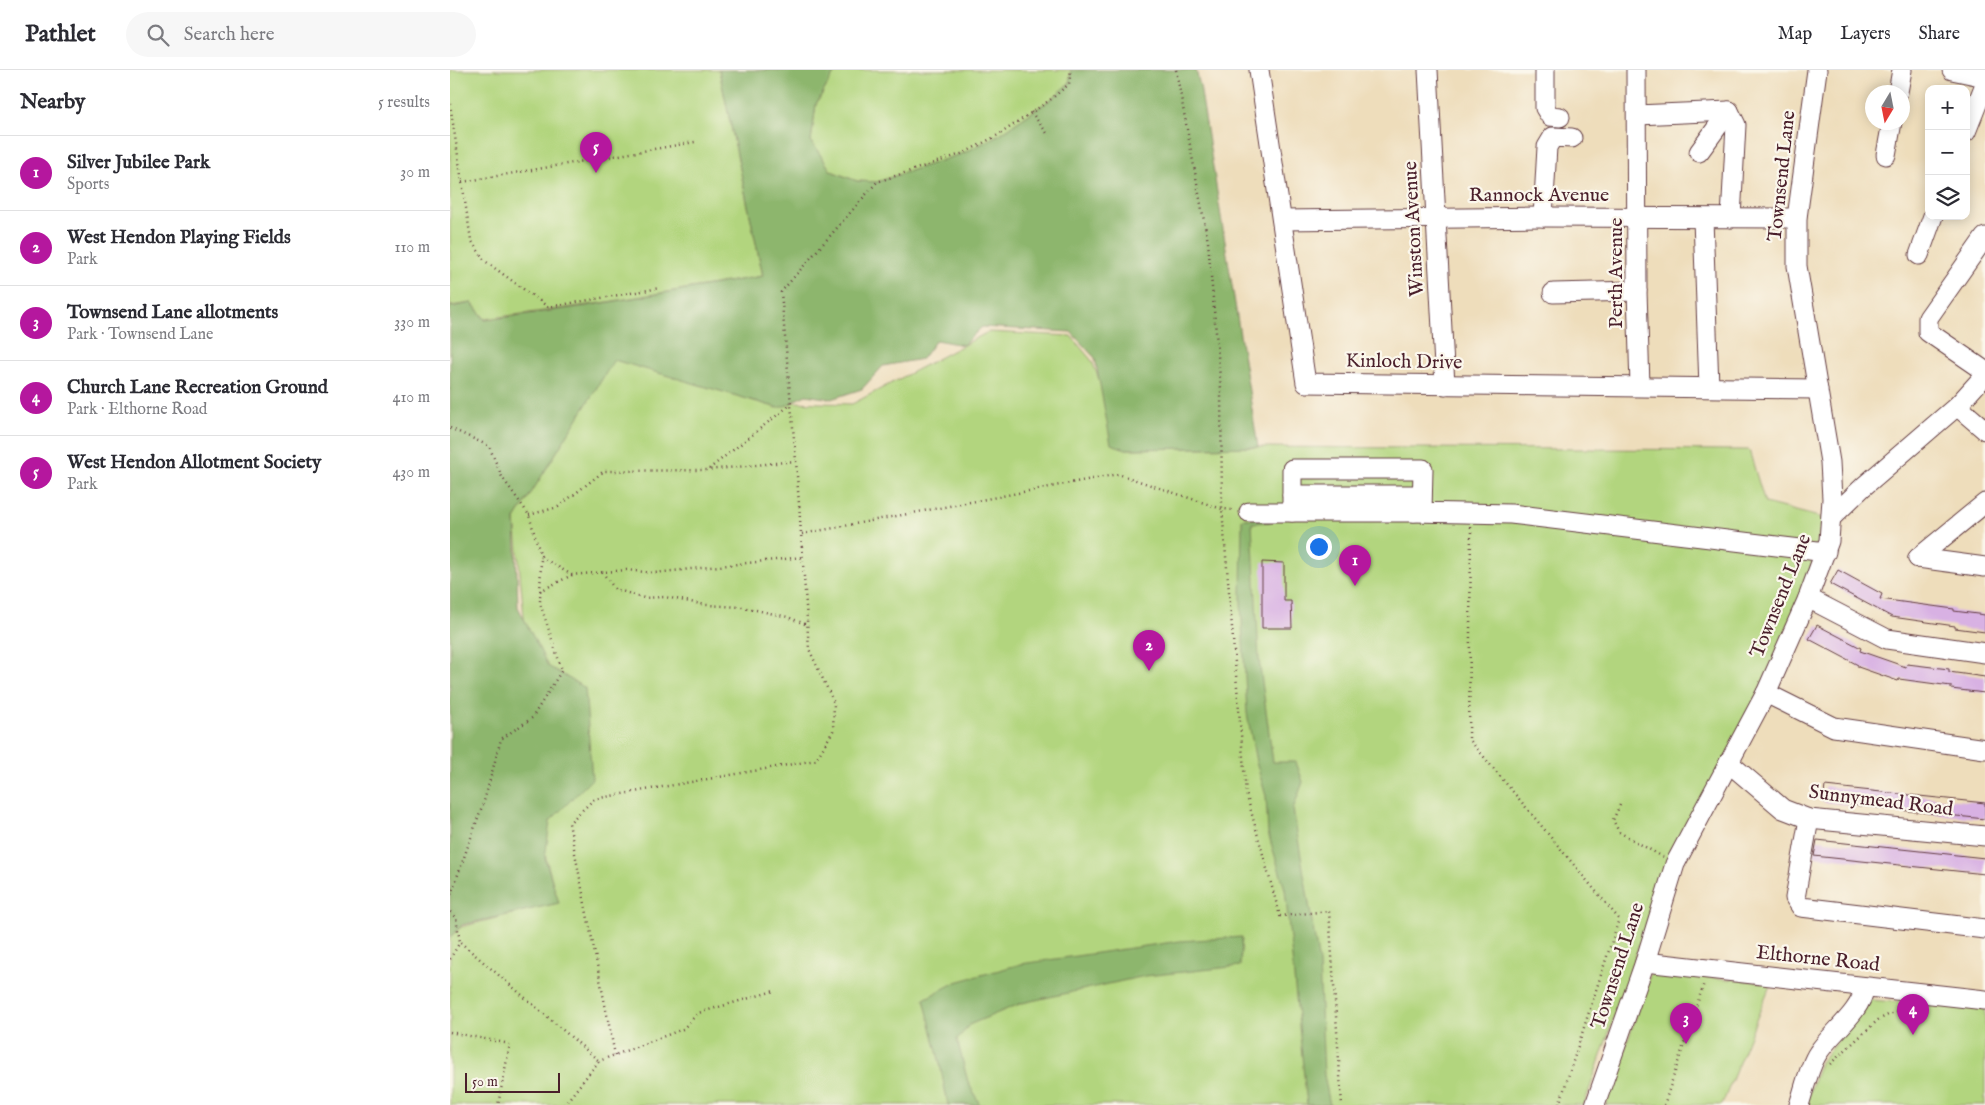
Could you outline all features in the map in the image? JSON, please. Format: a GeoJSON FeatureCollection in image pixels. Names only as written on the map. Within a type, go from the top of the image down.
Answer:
{"type":"FeatureCollection","features":[{"type":"Feature","properties":{"kind":"street","name":"Kinloch Drive"},"geometry":{"type":"LineString","coordinates":[[1259,70],[1306,383],[1818,389]]}},
{"type":"Feature","properties":{"kind":"street","name":"Winston Avenue"},"geometry":{"type":"LineString","coordinates":[[1428,70],[1445,385]]}},
{"type":"Feature","properties":{"kind":"street"},"geometry":{"type":"LineString","coordinates":[[1545,70],[1545,108],[1550,116],[1560,117]]}},
{"type":"Feature","properties":{"kind":"street","name":"Perth Avenue"},"geometry":{"type":"LineString","coordinates":[[1636,70],[1637,291],[1640,386]]}},
{"type":"Feature","properties":{"kind":"street","name":"Townsend Lane"},"geometry":{"type":"LineString","coordinates":[[1595,1105],[1645,962],[1675,864],[1766,693],[1808,598],[1841,514],[1831,478],[1797,266],[1797,218],[1817,70]]}},
{"type":"Feature","properties":{"kind":"street"},"geometry":{"type":"LineString","coordinates":[[1899,85],[1902,70]]}},
{"type":"Feature","properties":{"kind":"street"},"geometry":{"type":"LineString","coordinates":[[1952,70],[1985,77]]}},
{"type":"Feature","properties":{"kind":"street"},"geometry":{"type":"LineString","coordinates":[[1967,130],[1985,84]]}},
{"type":"Feature","properties":{"kind":"street"},"geometry":{"type":"LineString","coordinates":[[1637,115],[1729,111]]}},
{"type":"Feature","properties":{"kind":"street"},"geometry":{"type":"LineString","coordinates":[[1699,152],[1729,111]]}},
{"type":"Feature","properties":{"kind":"street"},"geometry":{"type":"LineString","coordinates":[[1729,111],[1736,125],[1732,218]]}},
{"type":"Feature","properties":{"kind":"street"},"geometry":{"type":"LineString","coordinates":[[1886,155],[1891,130]]}},
{"type":"Feature","properties":{"kind":"street"},"geometry":{"type":"LineString","coordinates":[[1544,218],[1547,147],[1553,137],[1572,138]]}},
{"type":"Feature","properties":{"kind":"street","name":"Rannock Avenue"},"geometry":{"type":"LineString","coordinates":[[1282,220],[1797,218]]}},
{"type":"Feature","properties":{"kind":"street"},"geometry":{"type":"LineString","coordinates":[[1703,219],[1709,387]]}},
{"type":"Feature","properties":{"kind":"street"},"geometry":{"type":"LineString","coordinates":[[1919,255],[1932,220]]}},
{"type":"Feature","properties":{"kind":"street"},"geometry":{"type":"LineString","coordinates":[[1985,237],[1928,318],[1928,332],[1985,371]]}},
{"type":"Feature","properties":{"kind":"street"},"geometry":{"type":"LineString","coordinates":[[1553,293],[1637,291]]}},
{"type":"Feature","properties":{"kind":"street"},"geometry":{"type":"LineString","coordinates":[[1841,514],[1863,487],[1957,406],[1985,375]]}},
{"type":"Feature","properties":{"kind":"street"},"geometry":{"type":"LineString","coordinates":[[1957,406],[1985,430]]}},
{"type":"Feature","properties":{"kind":"street"},"geometry":{"type":"LineString","coordinates":[[1292,503],[1292,469],[1423,469],[1418,512]]}},
{"type":"Feature","properties":{"kind":"street"},"geometry":{"type":"LineString","coordinates":[[1831,478],[1863,487]]}},
{"type":"Feature","properties":{"kind":"street"},"geometry":{"type":"LineString","coordinates":[[1249,512],[1292,503],[1413,495],[1418,512]]}},
{"type":"Feature","properties":{"kind":"street"},"geometry":{"type":"LineString","coordinates":[[1985,504],[1918,558],[1985,567]]}},
{"type":"Feature","properties":{"kind":"street"},"geometry":{"type":"LineString","coordinates":[[1418,512],[1511,514],[1826,552]]}},
{"type":"Feature","properties":{"kind":"street"},"geometry":{"type":"LineString","coordinates":[[1808,598],[1887,639],[1985,653]]}},
{"type":"Feature","properties":{"kind":"street"},"geometry":{"type":"LineString","coordinates":[[1766,693],[1834,727],[1985,749]]}},
{"type":"Feature","properties":{"kind":"street","name":"Sunnymead Road"},"geometry":{"type":"LineString","coordinates":[[1729,763],[1783,809],[1809,818],[1985,836]]}},
{"type":"Feature","properties":{"kind":"street"},"geometry":{"type":"LineString","coordinates":[[1809,818],[1795,898],[1801,907],[1985,929]]}},
{"type":"Feature","properties":{"kind":"street","name":"Elthorne Road"},"geometry":{"type":"LineString","coordinates":[[1645,962],[1985,1000]]}},
{"type":"Feature","properties":{"kind":"street"},"geometry":{"type":"LineString","coordinates":[[1799,1105],[1817,1054],[1851,1015],[1864,994],[1865,987]]}},
{"type":"Feature","properties":{"kind":"path"},"geometry":{"type":"LineString","coordinates":[[615,1055],[569,823],[594,799],[816,760],[833,732],[834,703],[809,649],[802,534],[781,292],[877,182],[964,153],[1000,134],[1050,100],[1069,84],[1071,70]]}},
{"type":"Feature","properties":{"kind":"path"},"geometry":{"type":"LineString","coordinates":[[1176,70],[1208,242],[1221,389],[1222,509],[1246,793],[1280,916],[1329,911],[1342,1105]]}},
{"type":"Feature","properties":{"kind":"path"},"geometry":{"type":"LineString","coordinates":[[450,104],[470,240],[485,261],[548,306],[660,288]]}},
{"type":"Feature","properties":{"kind":"path"},"geometry":{"type":"LineString","coordinates":[[1031,112],[1047,134]]}},
{"type":"Feature","properties":{"kind":"path"},"geometry":{"type":"LineString","coordinates":[[462,182],[695,142]]}},
{"type":"Feature","properties":{"kind":"path"},"geometry":{"type":"LineString","coordinates":[[707,470],[791,403]]}},
{"type":"Feature","properties":{"kind":"path"},"geometry":{"type":"LineString","coordinates":[[450,428],[489,446],[502,477],[529,515],[541,557],[540,603],[562,670],[532,718],[501,739],[485,798],[450,897]]}},
{"type":"Feature","properties":{"kind":"path"},"geometry":{"type":"LineString","coordinates":[[529,515],[558,507],[604,471],[707,470],[796,461]]}},
{"type":"Feature","properties":{"kind":"path"},"geometry":{"type":"LineString","coordinates":[[802,534],[1118,474],[1222,509],[1249,512]]}},
{"type":"Feature","properties":{"kind":"path"},"geometry":{"type":"LineString","coordinates":[[1471,513],[1469,739],[1618,919],[1559,1105]]}},
{"type":"Feature","properties":{"kind":"path"},"geometry":{"type":"LineString","coordinates":[[541,557],[572,575]]}},
{"type":"Feature","properties":{"kind":"path"},"geometry":{"type":"LineString","coordinates":[[539,591],[572,575],[626,570],[654,573],[803,557]]}},
{"type":"Feature","properties":{"kind":"path"},"geometry":{"type":"LineString","coordinates":[[602,572],[616,589],[644,598],[666,597],[706,605],[742,607],[788,617],[807,625]]}},
{"type":"Feature","properties":{"kind":"path"},"geometry":{"type":"LineString","coordinates":[[1620,805],[1613,820],[1619,832],[1675,864]]}},
{"type":"Feature","properties":{"kind":"path"},"geometry":{"type":"LineString","coordinates":[[450,912],[456,918],[460,942],[450,959]]}},
{"type":"Feature","properties":{"kind":"path"},"geometry":{"type":"LineString","coordinates":[[460,942],[600,1060]]}},
{"type":"Feature","properties":{"kind":"path"},"geometry":{"type":"LineString","coordinates":[[1664,1105],[1709,969]]}},
{"type":"Feature","properties":{"kind":"path"},"geometry":{"type":"LineString","coordinates":[[564,1105],[600,1060],[683,1029],[698,1013],[774,991]]}},
{"type":"Feature","properties":{"kind":"path"},"geometry":{"type":"LineString","coordinates":[[1826,1069],[1878,1020],[1908,1005]]}},
{"type":"Feature","properties":{"kind":"path"},"geometry":{"type":"LineString","coordinates":[[450,1032],[510,1044],[498,1105]]}},
{"type":"Feature","properties":{"kind":"green space"},"geometry":{"type":"Polygon","coordinates":[[[450,70],[719,70],[763,276],[601,303],[485,319],[472,303],[450,306],[450,70]]]}},
{"type":"Feature","properties":{"kind":"green space"},"geometry":{"type":"Polygon","coordinates":[[[719,70],[836,70],[816,104],[811,141],[831,171],[857,181],[877,182],[964,153],[1000,134],[1050,100],[1069,84],[1071,70],[1196,70],[1258,447],[1126,449],[1111,444],[1095,358],[1071,332],[982,327],[963,345],[936,340],[922,359],[883,366],[862,389],[831,399],[806,395],[791,402],[791,404],[778,408],[614,360],[515,519],[518,607],[548,666],[585,688],[592,779],[550,821],[545,858],[559,903],[462,925],[450,937],[450,307],[472,303],[485,320],[586,306],[763,276],[719,70]]]}},
{"type":"Feature","properties":{"kind":"green space"},"geometry":{"type":"Polygon","coordinates":[[[836,70],[1071,70],[1069,84],[1050,100],[1000,134],[964,153],[877,182],[857,181],[831,171],[811,141],[816,104],[836,70]]]}},
{"type":"Feature","properties":{"kind":"green space"},"geometry":{"type":"Polygon","coordinates":[[[988,332],[1071,336],[1092,361],[1126,449],[1258,447],[1749,450],[1765,503],[1823,518],[1807,583],[1729,758],[1667,864],[1584,1105],[450,1105],[450,937],[461,927],[558,902],[546,859],[515,519],[614,359],[778,408],[791,402],[852,404],[988,332]]]}},
{"type":"Feature","properties":{"kind":"green space"},"geometry":{"type":"Polygon","coordinates":[[[1276,518],[1273,522],[1252,523],[1259,660],[1273,762],[1296,762],[1303,782],[1293,809],[1319,963],[1324,1075],[1330,1105],[1307,1105],[1285,889],[1268,833],[1266,796],[1256,762],[1247,713],[1241,602],[1242,519],[1276,518]]]}},
{"type":"Feature","properties":{"kind":"green space"},"geometry":{"type":"Polygon","coordinates":[[[1242,937],[1240,966],[1145,976],[1022,1003],[971,1024],[957,1039],[968,1082],[980,1105],[948,1105],[924,999],[956,982],[1021,964],[1180,941],[1242,937]]]}},
{"type":"Feature","properties":{"kind":"green space"},"geometry":{"type":"Polygon","coordinates":[[[1651,972],[1771,983],[1722,1105],[1606,1105],[1651,972]]]}},
{"type":"Feature","properties":{"kind":"green space"},"geometry":{"type":"Polygon","coordinates":[[[1871,1000],[1985,1009],[1985,1105],[1805,1105],[1820,1062],[1871,1000]]]}},
{"type":"Feature","properties":{"kind":"building"},"geometry":{"type":"Polygon","coordinates":[[[1262,562],[1284,563],[1284,601],[1291,601],[1292,628],[1262,628],[1262,562]]]}},
{"type":"Feature","properties":{"kind":"building"},"geometry":{"type":"Polygon","coordinates":[[[1838,570],[1882,594],[1880,599],[1985,615],[1985,632],[1892,617],[1830,584],[1838,570]]]}},
{"type":"Feature","properties":{"kind":"building"},"geometry":{"type":"Polygon","coordinates":[[[1817,625],[1861,648],[1860,651],[1906,667],[1907,664],[1949,669],[1949,672],[1985,677],[1985,693],[1951,689],[1951,686],[1899,679],[1898,681],[1858,667],[1858,665],[1809,639],[1817,625]]]}},
{"type":"Feature","properties":{"kind":"building"},"geometry":{"type":"Polygon","coordinates":[[[1825,786],[1985,803],[1985,819],[1823,802],[1825,786]]]}},
{"type":"Feature","properties":{"kind":"building"},"geometry":{"type":"Polygon","coordinates":[[[1817,840],[1985,858],[1985,874],[1814,856],[1817,840]]]}},
{"type":"Feature","properties":{"kind":"place","name":"West Hendon Allotment Society"},"geometry":{"type":"Point","coordinates":[596,173]}},
{"type":"Feature","properties":{"kind":"place","name":"Silver Jubilee Park"},"geometry":{"type":"Point","coordinates":[1355,586]}},
{"type":"Feature","properties":{"kind":"place","name":"West Hendon Playing Fields"},"geometry":{"type":"Point","coordinates":[1149,671]}},
{"type":"Feature","properties":{"kind":"place","name":"Church Lane Recreation Ground"},"geometry":{"type":"Point","coordinates":[1913,1035]}},
{"type":"Feature","properties":{"kind":"place","name":"Townsend Lane allotments"},"geometry":{"type":"Point","coordinates":[1686,1044]}}]}
